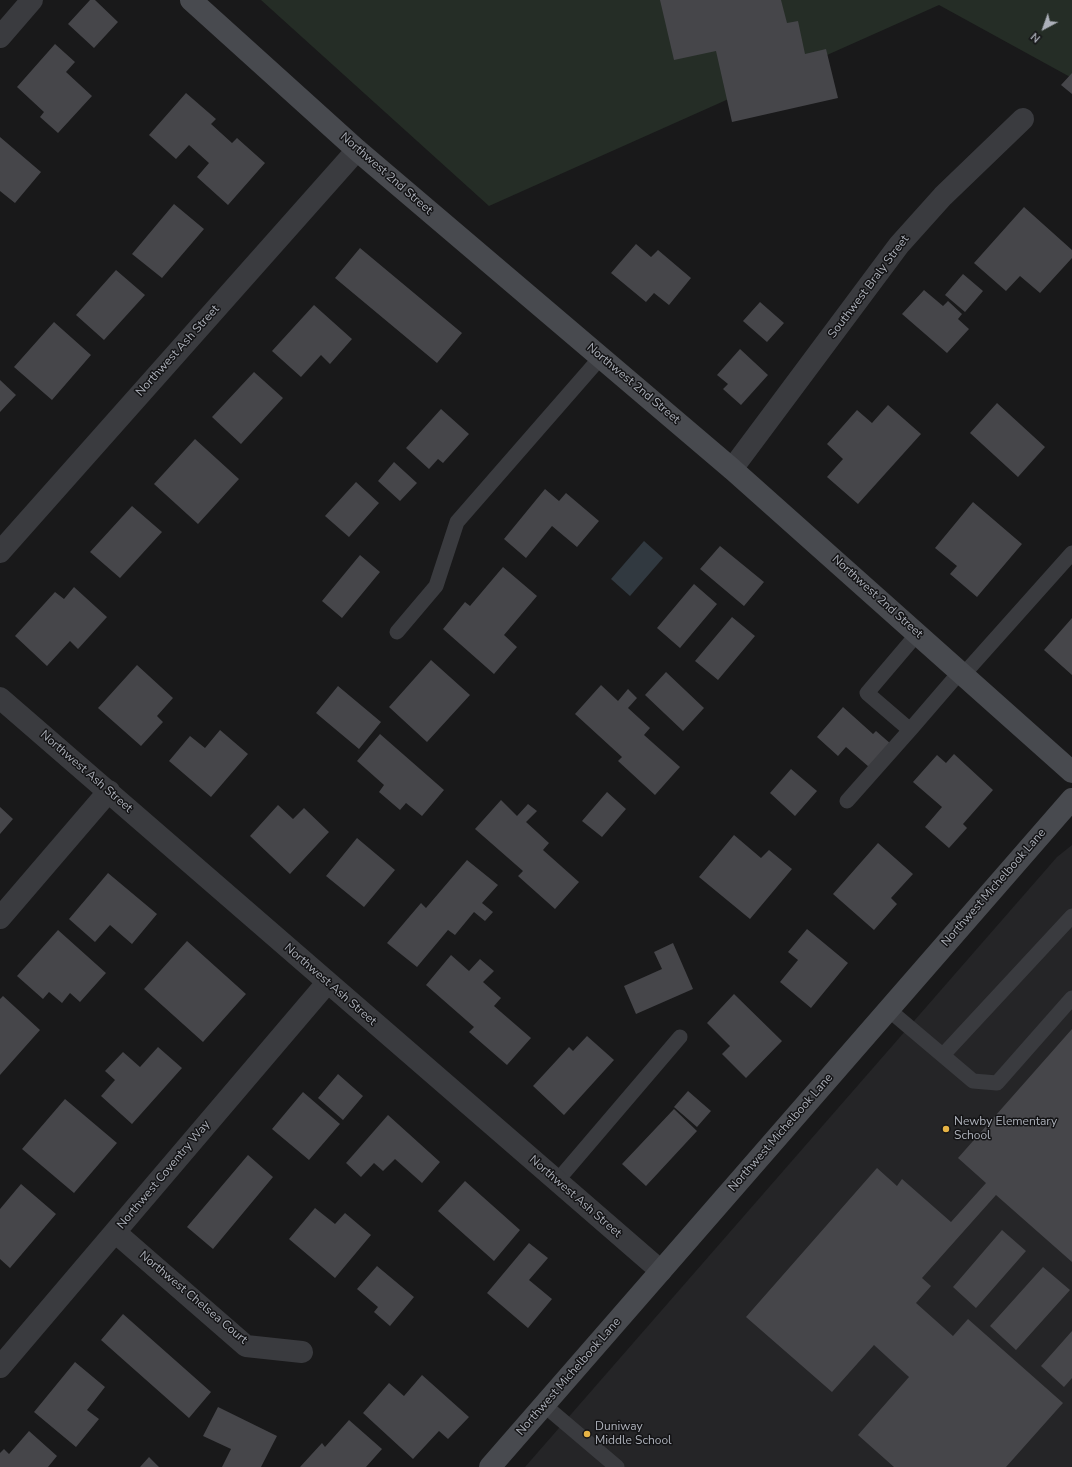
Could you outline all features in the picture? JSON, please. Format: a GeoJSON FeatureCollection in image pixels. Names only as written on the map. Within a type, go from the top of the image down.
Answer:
{"type":"FeatureCollection","features":[{"type":"Feature","properties":{"kind":"main road","name":"Northwest 2nd Street"},"geometry":{"type":"LineString","coordinates":[[191,0],[357,150],[732,469],[918,633],[1072,772]]}},
{"type":"Feature","properties":{"kind":"main road","name":"Northwest Michelbook Lane"},"geometry":{"type":"LineString","coordinates":[[490,1467],[1072,799]]}},
{"type":"Feature","properties":{"kind":"street"},"geometry":{"type":"LineString","coordinates":[[0,37],[32,0]]}},
{"type":"Feature","properties":{"kind":"street","name":"Southwest Braly Street"},"geometry":{"type":"LineString","coordinates":[[732,469],[899,245],[943,196],[1023,119]]}},
{"type":"Feature","properties":{"kind":"street","name":"Northwest Ash Street"},"geometry":{"type":"LineString","coordinates":[[0,552],[357,150]]}},
{"type":"Feature","properties":{"kind":"street","name":"Northwest Ash Street"},"geometry":{"type":"LineString","coordinates":[[0,698],[661,1271]]}},
{"type":"Feature","properties":{"kind":"street"},"geometry":{"type":"LineString","coordinates":[[0,918],[109,792]]}},
{"type":"Feature","properties":{"kind":"street","name":"Northwest Coventry Way"},"geometry":{"type":"LineString","coordinates":[[0,1367],[327,983]]}},
{"type":"Feature","properties":{"kind":"street","name":"Northwest Chelsea Court"},"geometry":{"type":"LineString","coordinates":[[115,1232],[246,1346],[302,1352]]}},
{"type":"Feature","properties":{"kind":"lane"},"geometry":{"type":"LineString","coordinates":[[397,632],[436,586],[457,522],[601,357]]}},
{"type":"Feature","properties":{"kind":"lane"},"geometry":{"type":"LineString","coordinates":[[847,801],[961,673],[1072,553]]}},
{"type":"Feature","properties":{"kind":"lane"},"geometry":{"type":"LineString","coordinates":[[910,730],[867,693],[918,633]]}},
{"type":"Feature","properties":{"kind":"lane"},"geometry":{"type":"LineString","coordinates":[[943,1055],[1072,916]]}},
{"type":"Feature","properties":{"kind":"lane"},"geometry":{"type":"LineString","coordinates":[[889,1010],[973,1081],[998,1083],[1072,998]]}},
{"type":"Feature","properties":{"kind":"lane"},"geometry":{"type":"LineString","coordinates":[[557,1181],[680,1038]]}},
{"type":"Feature","properties":{"kind":"lane"},"geometry":{"type":"LineString","coordinates":[[544,1405],[617,1467]]}},
{"type":"Feature","properties":{"kind":"shaded area"},"geometry":{"type":"Polygon","coordinates":[[[261,0],[1072,0],[1072,78],[939,5],[489,206],[261,0]]]}},
{"type":"Feature","properties":{"kind":"shaded area"},"geometry":{"type":"Polygon","coordinates":[[[644,541],[663,558],[630,596],[611,579],[644,541]]]}},
{"type":"Feature","properties":{"kind":"shaded area","name":"Newby Elementary School"},"geometry":{"type":"Polygon","coordinates":[[[1072,845],[1072,1467],[525,1467],[1057,857],[1072,845]]]}},
{"type":"Feature","properties":{"kind":"building"},"geometry":{"type":"Polygon","coordinates":[[[90,0],[95,0],[118,22],[94,48],[68,24],[90,0]]]}},
{"type":"Feature","properties":{"kind":"building"},"geometry":{"type":"Polygon","coordinates":[[[660,0],[781,0],[787,23],[798,21],[805,54],[826,49],[838,98],[732,122],[716,51],[674,60],[660,0]]]}},
{"type":"Feature","properties":{"kind":"building"},"geometry":{"type":"Polygon","coordinates":[[[55,44],[75,62],[66,72],[92,96],[58,133],[40,117],[44,112],[17,87],[55,44]]]}},
{"type":"Feature","properties":{"kind":"building"},"geometry":{"type":"Polygon","coordinates":[[[1072,73],[1072,94],[1061,85],[1072,73]]]}},
{"type":"Feature","properties":{"kind":"building"},"geometry":{"type":"Polygon","coordinates":[[[186,93],[216,119],[211,124],[232,143],[237,138],[265,163],[228,205],[197,177],[209,163],[189,145],[176,159],[149,135],[186,93]]]}},
{"type":"Feature","properties":{"kind":"building"},"geometry":{"type":"Polygon","coordinates":[[[0,137],[41,172],[15,203],[0,191],[0,137]]]}},
{"type":"Feature","properties":{"kind":"building"},"geometry":{"type":"Polygon","coordinates":[[[174,204],[204,229],[162,278],[132,254],[174,204]]]}},
{"type":"Feature","properties":{"kind":"building"},"geometry":{"type":"Polygon","coordinates":[[[1024,207],[1072,250],[1072,258],[1040,293],[1020,276],[1006,291],[974,263],[1024,207]]]}},
{"type":"Feature","properties":{"kind":"building"},"geometry":{"type":"Polygon","coordinates":[[[636,244],[651,257],[658,250],[691,278],[669,305],[654,293],[646,302],[611,273],[636,244]]]}},
{"type":"Feature","properties":{"kind":"building"},"geometry":{"type":"Polygon","coordinates":[[[360,248],[462,333],[437,363],[335,278],[360,248]]]}},
{"type":"Feature","properties":{"kind":"building"},"geometry":{"type":"Polygon","coordinates":[[[116,270],[145,295],[104,340],[76,315],[116,270]]]}},
{"type":"Feature","properties":{"kind":"building"},"geometry":{"type":"Polygon","coordinates":[[[963,274],[983,291],[965,312],[945,295],[963,274]]]}},
{"type":"Feature","properties":{"kind":"building"},"geometry":{"type":"Polygon","coordinates":[[[924,290],[943,306],[948,301],[962,314],[958,319],[969,329],[947,353],[902,314],[924,290]]]}},
{"type":"Feature","properties":{"kind":"building"},"geometry":{"type":"Polygon","coordinates":[[[760,302],[784,323],[767,342],[743,321],[760,302]]]}},
{"type":"Feature","properties":{"kind":"building"},"geometry":{"type":"Polygon","coordinates":[[[314,305],[352,339],[330,364],[321,355],[301,377],[272,351],[314,305]]]}},
{"type":"Feature","properties":{"kind":"building"},"geometry":{"type":"Polygon","coordinates":[[[54,322],[91,355],[52,400],[14,367],[54,322]]]}},
{"type":"Feature","properties":{"kind":"building"},"geometry":{"type":"Polygon","coordinates":[[[740,349],[768,375],[741,405],[723,389],[728,384],[717,375],[740,349]]]}},
{"type":"Feature","properties":{"kind":"building"},"geometry":{"type":"Polygon","coordinates":[[[254,372],[283,398],[241,444],[212,417],[254,372]]]}},
{"type":"Feature","properties":{"kind":"building"},"geometry":{"type":"Polygon","coordinates":[[[0,380],[16,395],[0,412],[0,380]]]}},
{"type":"Feature","properties":{"kind":"building"},"geometry":{"type":"Polygon","coordinates":[[[997,403],[1045,447],[1018,477],[970,433],[997,403]]]}},
{"type":"Feature","properties":{"kind":"building"},"geometry":{"type":"Polygon","coordinates":[[[888,405],[921,434],[858,504],[827,477],[843,459],[827,444],[857,410],[872,423],[888,405]]]}},
{"type":"Feature","properties":{"kind":"building"},"geometry":{"type":"Polygon","coordinates":[[[441,409],[469,434],[443,463],[438,459],[429,469],[406,448],[441,409]]]}},
{"type":"Feature","properties":{"kind":"building"},"geometry":{"type":"Polygon","coordinates":[[[195,439],[239,479],[198,524],[154,484],[195,439]]]}},
{"type":"Feature","properties":{"kind":"building"},"geometry":{"type":"Polygon","coordinates":[[[394,462],[417,483],[400,501],[378,481],[394,462]]]}},
{"type":"Feature","properties":{"kind":"building"},"geometry":{"type":"Polygon","coordinates":[[[356,482],[379,503],[349,537],[325,516],[356,482]]]}},
{"type":"Feature","properties":{"kind":"building"},"geometry":{"type":"Polygon","coordinates":[[[545,489],[559,501],[566,493],[599,521],[577,547],[552,526],[526,558],[504,539],[545,489]]]}},
{"type":"Feature","properties":{"kind":"building"},"geometry":{"type":"Polygon","coordinates":[[[973,502],[1022,544],[977,597],[950,574],[957,566],[935,548],[973,502]]]}},
{"type":"Feature","properties":{"kind":"building"},"geometry":{"type":"Polygon","coordinates":[[[132,506],[162,532],[120,578],[90,552],[132,506]]]}},
{"type":"Feature","properties":{"kind":"building"},"geometry":{"type":"Polygon","coordinates":[[[720,546],[764,582],[744,606],[700,569],[720,546]]]}},
{"type":"Feature","properties":{"kind":"building"},"geometry":{"type":"Polygon","coordinates":[[[360,555],[380,572],[342,618],[322,601],[360,555]]]}},
{"type":"Feature","properties":{"kind":"building"},"geometry":{"type":"Polygon","coordinates":[[[503,567],[537,596],[504,635],[517,647],[494,674],[443,629],[465,602],[470,606],[503,567]]]}},
{"type":"Feature","properties":{"kind":"building"},"geometry":{"type":"Polygon","coordinates":[[[694,584],[717,604],[680,648],[657,628],[694,584]]]}},
{"type":"Feature","properties":{"kind":"building"},"geometry":{"type":"Polygon","coordinates":[[[74,587],[107,617],[78,649],[70,641],[47,666],[15,636],[55,592],[64,599],[74,587]]]}},
{"type":"Feature","properties":{"kind":"building"},"geometry":{"type":"Polygon","coordinates":[[[732,617],[755,636],[718,680],[695,661],[732,617]]]}},
{"type":"Feature","properties":{"kind":"building"},"geometry":{"type":"Polygon","coordinates":[[[1072,618],[1072,675],[1044,650],[1072,618]]]}},
{"type":"Feature","properties":{"kind":"building"},"geometry":{"type":"Polygon","coordinates":[[[431,660],[470,695],[427,742],[389,707],[431,660]]]}},
{"type":"Feature","properties":{"kind":"building"},"geometry":{"type":"Polygon","coordinates":[[[137,665],[173,698],[157,716],[163,722],[141,746],[98,708],[137,665]]]}},
{"type":"Feature","properties":{"kind":"building"},"geometry":{"type":"Polygon","coordinates":[[[666,672],[704,708],[683,731],[645,695],[666,672]]]}},
{"type":"Feature","properties":{"kind":"building"},"geometry":{"type":"Polygon","coordinates":[[[601,685],[618,701],[628,689],[637,698],[628,708],[650,728],[644,735],[680,767],[655,795],[618,761],[622,757],[575,714],[601,685]]]}},
{"type":"Feature","properties":{"kind":"building"},"geometry":{"type":"Polygon","coordinates":[[[338,686],[381,722],[359,749],[316,713],[338,686]]]}},
{"type":"Feature","properties":{"kind":"building"},"geometry":{"type":"Polygon","coordinates":[[[843,707],[873,734],[876,731],[891,744],[869,767],[846,747],[838,756],[817,737],[843,707]]]}},
{"type":"Feature","properties":{"kind":"building"},"geometry":{"type":"Polygon","coordinates":[[[220,730],[248,754],[211,797],[169,761],[190,736],[205,748],[220,730]]]}},
{"type":"Feature","properties":{"kind":"building"},"geometry":{"type":"Polygon","coordinates":[[[380,734],[444,790],[422,816],[406,803],[400,810],[379,792],[384,785],[357,761],[380,734]]]}},
{"type":"Feature","properties":{"kind":"building"},"geometry":{"type":"Polygon","coordinates":[[[954,754],[993,790],[963,824],[967,828],[949,848],[925,827],[942,807],[913,782],[937,755],[946,763],[954,754]]]}},
{"type":"Feature","properties":{"kind":"building"},"geometry":{"type":"Polygon","coordinates":[[[791,769],[817,791],[795,816],[770,793],[791,769]]]}},
{"type":"Feature","properties":{"kind":"building"},"geometry":{"type":"Polygon","coordinates":[[[607,792],[626,809],[602,837],[582,821],[607,792]]]}},
{"type":"Feature","properties":{"kind":"building"},"geometry":{"type":"Polygon","coordinates":[[[501,800],[517,816],[528,804],[537,811],[526,822],[549,843],[543,850],[579,882],[555,909],[518,876],[523,871],[475,829],[501,800]]]}},
{"type":"Feature","properties":{"kind":"building"},"geometry":{"type":"Polygon","coordinates":[[[278,805],[293,819],[304,808],[329,832],[290,874],[250,836],[278,805]]]}},
{"type":"Feature","properties":{"kind":"building"},"geometry":{"type":"Polygon","coordinates":[[[0,807],[13,819],[0,834],[0,807]]]}},
{"type":"Feature","properties":{"kind":"building"},"geometry":{"type":"Polygon","coordinates":[[[734,835],[761,858],[769,850],[792,869],[750,919],[699,877],[734,835]]]}},
{"type":"Feature","properties":{"kind":"building"},"geometry":{"type":"Polygon","coordinates":[[[357,838],[395,870],[364,907],[326,876],[357,838]]]}},
{"type":"Feature","properties":{"kind":"building"},"geometry":{"type":"Polygon","coordinates":[[[878,843],[913,874],[891,898],[897,904],[874,930],[833,894],[878,843]]]}},
{"type":"Feature","properties":{"kind":"building"},"geometry":{"type":"Polygon","coordinates":[[[467,860],[498,885],[482,903],[493,912],[485,921],[474,912],[455,935],[448,930],[417,967],[387,943],[421,903],[426,908],[467,860]]]}},
{"type":"Feature","properties":{"kind":"building"},"geometry":{"type":"Polygon","coordinates":[[[108,873],[157,914],[132,944],[110,925],[95,942],[69,919],[108,873]]]}},
{"type":"Feature","properties":{"kind":"building"},"geometry":{"type":"Polygon","coordinates":[[[807,929],[848,963],[811,1008],[780,982],[798,960],[788,952],[807,929]]]}},
{"type":"Feature","properties":{"kind":"building"},"geometry":{"type":"Polygon","coordinates":[[[58,930],[106,973],[80,1002],[70,993],[62,1003],[49,992],[43,999],[17,976],[58,930]]]}},
{"type":"Feature","properties":{"kind":"building"},"geometry":{"type":"Polygon","coordinates":[[[187,941],[246,994],[203,1042],[144,989],[187,941]]]}},
{"type":"Feature","properties":{"kind":"building"},"geometry":{"type":"Polygon","coordinates":[[[673,943],[693,989],[636,1014],[624,986],[662,969],[654,952],[673,943]]]}},
{"type":"Feature","properties":{"kind":"building"},"geometry":{"type":"Polygon","coordinates":[[[451,955],[469,971],[480,959],[494,971],[483,982],[501,998],[494,1006],[531,1038],[507,1065],[469,1032],[474,1027],[426,985],[451,955]]]}},
{"type":"Feature","properties":{"kind":"building"},"geometry":{"type":"Polygon","coordinates":[[[734,994],[782,1041],[746,1078],[722,1054],[730,1046],[707,1023],[734,994]]]}},
{"type":"Feature","properties":{"kind":"building"},"geometry":{"type":"Polygon","coordinates":[[[3,996],[40,1030],[0,1075],[0,999],[3,996]]]}},
{"type":"Feature","properties":{"kind":"building"},"geometry":{"type":"Polygon","coordinates":[[[1072,1029],[1072,1262],[996,1195],[922,1278],[931,1286],[916,1303],[953,1336],[968,1319],[1063,1403],[1006,1467],[894,1467],[858,1435],[909,1377],[874,1345],[832,1392],[746,1317],[877,1168],[897,1186],[902,1179],[951,1222],[986,1183],[958,1158],[1072,1029]]]}},
{"type":"Feature","properties":{"kind":"building"},"geometry":{"type":"Polygon","coordinates":[[[587,1036],[614,1060],[564,1115],[533,1086],[569,1047],[573,1051],[587,1036]]]}},
{"type":"Feature","properties":{"kind":"building"},"geometry":{"type":"Polygon","coordinates":[[[158,1047],[182,1068],[132,1124],[101,1096],[115,1080],[105,1071],[123,1052],[140,1067],[158,1047]]]}},
{"type":"Feature","properties":{"kind":"building"},"geometry":{"type":"Polygon","coordinates":[[[338,1074],[363,1096],[343,1120],[318,1098],[338,1074]]]}},
{"type":"Feature","properties":{"kind":"building"},"geometry":{"type":"Polygon","coordinates":[[[688,1091],[711,1111],[697,1127],[674,1107],[688,1091]]]}},
{"type":"Feature","properties":{"kind":"building"},"geometry":{"type":"Polygon","coordinates":[[[303,1092],[340,1124],[309,1160],[272,1129],[303,1092]]]}},
{"type":"Feature","properties":{"kind":"building"},"geometry":{"type":"Polygon","coordinates":[[[65,1099],[117,1143],[74,1193],[22,1149],[65,1099]]]}},
{"type":"Feature","properties":{"kind":"building"},"geometry":{"type":"Polygon","coordinates":[[[674,1109],[697,1131],[646,1186],[622,1164],[674,1109]]]}},
{"type":"Feature","properties":{"kind":"building"},"geometry":{"type":"Polygon","coordinates":[[[388,1115],[440,1162],[422,1183],[395,1159],[383,1171],[374,1163],[361,1177],[346,1163],[388,1115]]]}},
{"type":"Feature","properties":{"kind":"building"},"geometry":{"type":"Polygon","coordinates":[[[248,1155],[273,1177],[213,1249],[187,1227],[248,1155]]]}},
{"type":"Feature","properties":{"kind":"building"},"geometry":{"type":"Polygon","coordinates":[[[465,1181],[520,1230],[494,1261],[438,1211],[465,1181]]]}},
{"type":"Feature","properties":{"kind":"building"},"geometry":{"type":"Polygon","coordinates":[[[21,1184],[56,1214],[10,1268],[0,1259],[0,1209],[21,1184]]]}},
{"type":"Feature","properties":{"kind":"building"},"geometry":{"type":"Polygon","coordinates":[[[315,1208],[335,1224],[345,1213],[371,1235],[335,1278],[289,1239],[315,1208]]]}},
{"type":"Feature","properties":{"kind":"building"},"geometry":{"type":"Polygon","coordinates":[[[1002,1230],[1026,1251],[976,1308],[953,1287],[1002,1230]]]}},
{"type":"Feature","properties":{"kind":"building"},"geometry":{"type":"Polygon","coordinates":[[[529,1243],[548,1258],[529,1280],[552,1299],[528,1328],[487,1293],[529,1243]]]}},
{"type":"Feature","properties":{"kind":"building"},"geometry":{"type":"Polygon","coordinates":[[[377,1266],[414,1297],[390,1326],[374,1312],[378,1307],[357,1289],[377,1266]]]}},
{"type":"Feature","properties":{"kind":"building"},"geometry":{"type":"Polygon","coordinates":[[[1043,1267],[1070,1290],[1016,1350],[990,1326],[1043,1267]]]}},
{"type":"Feature","properties":{"kind":"building"},"geometry":{"type":"Polygon","coordinates":[[[123,1314],[211,1392],[189,1418],[101,1340],[123,1314]]]}},
{"type":"Feature","properties":{"kind":"building"},"geometry":{"type":"Polygon","coordinates":[[[1072,1331],[1072,1378],[1064,1387],[1041,1366],[1072,1331]]]}},
{"type":"Feature","properties":{"kind":"building"},"geometry":{"type":"Polygon","coordinates":[[[75,1362],[105,1387],[87,1410],[99,1419],[76,1447],[34,1412],[75,1362]]]}},
{"type":"Feature","properties":{"kind":"building"},"geometry":{"type":"Polygon","coordinates":[[[422,1375],[469,1417],[448,1439],[439,1431],[413,1459],[363,1413],[389,1383],[404,1396],[422,1375]]]}},
{"type":"Feature","properties":{"kind":"building"},"geometry":{"type":"Polygon","coordinates":[[[218,1407],[277,1436],[261,1467],[222,1467],[231,1449],[203,1436],[218,1407]]]}},
{"type":"Feature","properties":{"kind":"building"},"geometry":{"type":"Polygon","coordinates":[[[349,1420],[382,1449],[366,1467],[300,1467],[322,1443],[325,1447],[349,1420]]]}},
{"type":"Feature","properties":{"kind":"building"},"geometry":{"type":"Polygon","coordinates":[[[29,1431],[57,1456],[48,1467],[0,1467],[0,1453],[4,1449],[9,1454],[29,1431]]]}},
{"type":"Feature","properties":{"kind":"building"},"geometry":{"type":"Polygon","coordinates":[[[149,1457],[159,1467],[140,1467],[149,1457]]]}},
{"type":"Feature","properties":{"kind":"place","name":"Newby Elementary School"},"geometry":{"type":"Point","coordinates":[946,1129]}},
{"type":"Feature","properties":{"kind":"place","name":"Duniway Middle School"},"geometry":{"type":"Point","coordinates":[587,1434]}}]}
